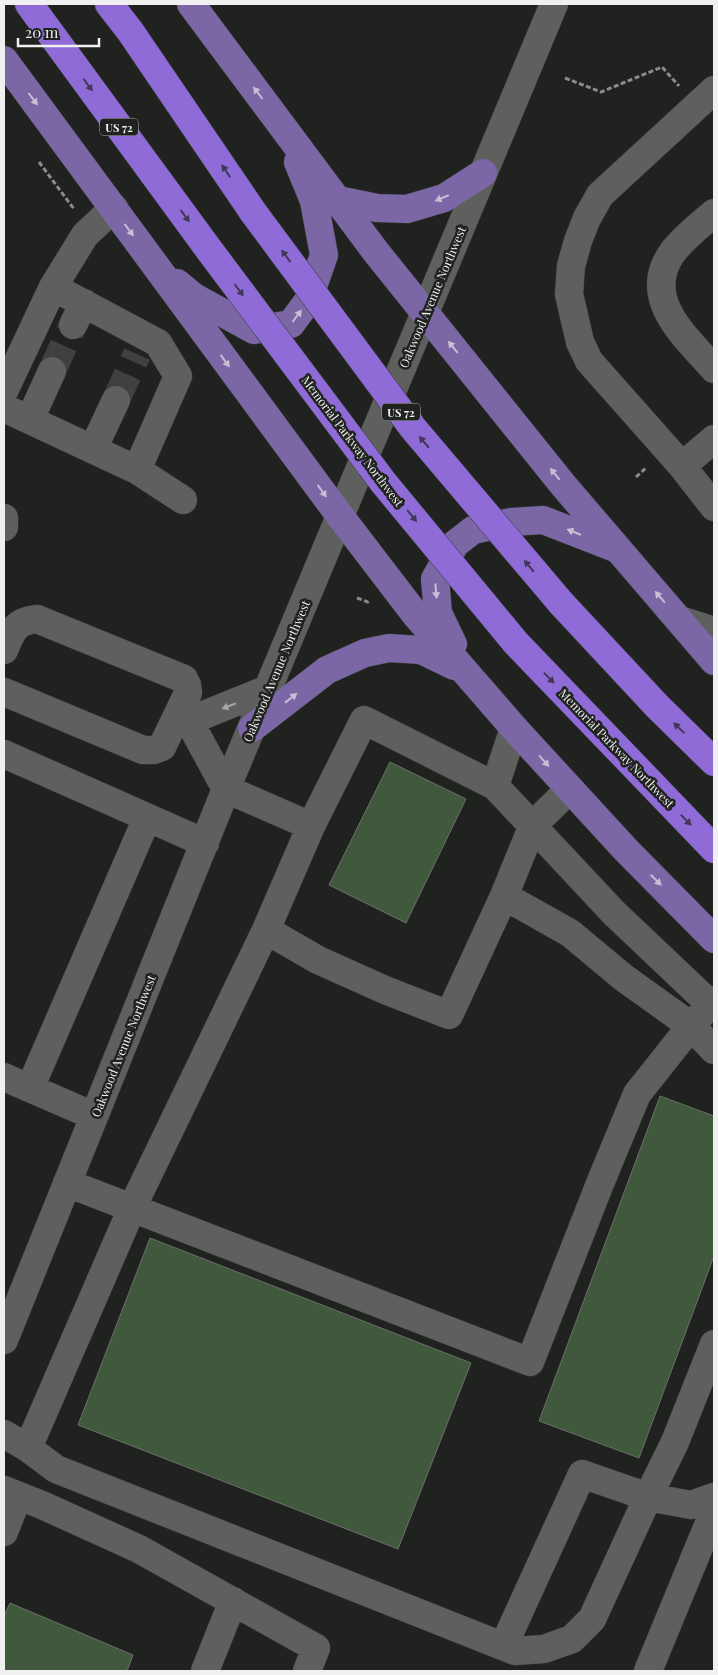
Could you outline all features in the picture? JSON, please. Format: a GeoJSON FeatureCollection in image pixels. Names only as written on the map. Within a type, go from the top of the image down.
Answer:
{"type":"FeatureCollection","features":[{"type":"Feature","properties":{"kind":"highway","name":"Memorial Parkway Northwest"},"geometry":{"type":"LineString","coordinates":[[29,4],[210,251],[383,482],[516,643],[714,848]]}},
{"type":"Feature","properties":{"kind":"highway","name":"US 72"},"geometry":{"type":"LineString","coordinates":[[109,4],[130,30],[253,212],[413,428],[561,603],[657,706],[714,762]]}},
{"type":"Feature","properties":{"kind":"main road"},"geometry":{"type":"LineString","coordinates":[[190,4],[376,252],[564,486],[714,662]]}},
{"type":"Feature","properties":{"kind":"main road"},"geometry":{"type":"LineString","coordinates":[[4,60],[340,516],[415,614],[514,728],[626,850],[714,939]]}},
{"type":"Feature","properties":{"kind":"main road"},"geometry":{"type":"LineString","coordinates":[[152,261],[194,297],[254,330],[291,324],[308,301],[324,255],[314,201],[283,126]]}},
{"type":"Feature","properties":{"kind":"main road"},"geometry":{"type":"LineString","coordinates":[[338,200],[377,208],[407,209],[444,198],[483,173]]}},
{"type":"Feature","properties":{"kind":"main road"},"geometry":{"type":"LineString","coordinates":[[466,672],[438,612],[435,579],[455,544],[473,530],[511,522],[543,520],[619,550]]}},
{"type":"Feature","properties":{"kind":"main road"},"geometry":{"type":"LineString","coordinates":[[252,728],[327,670],[365,653],[389,648],[421,650],[466,672]]}},
{"type":"Feature","properties":{"kind":"street","name":"Oakwood Avenue Northwest"},"geometry":{"type":"LineString","coordinates":[[4,1340],[226,789],[554,4]]}},
{"type":"Feature","properties":{"kind":"street"},"geometry":{"type":"LineString","coordinates":[[714,90],[600,195],[587,218],[578,241],[571,266],[569,294],[580,342],[588,361],[682,466],[714,507]]}},
{"type":"Feature","properties":{"kind":"street"},"geometry":{"type":"LineString","coordinates":[[4,391],[54,287],[85,235],[114,208]]}},
{"type":"Feature","properties":{"kind":"street"},"geometry":{"type":"LineString","coordinates":[[714,213],[672,253],[664,269],[661,286],[663,302],[670,317],[714,369]]}},
{"type":"Feature","properties":{"kind":"street"},"geometry":{"type":"LineString","coordinates":[[54,287],[78,314],[141,344],[158,343],[178,376],[137,470]]}},
{"type":"Feature","properties":{"kind":"street"},"geometry":{"type":"LineString","coordinates":[[30,419],[52,371]]}},
{"type":"Feature","properties":{"kind":"street"},"geometry":{"type":"LineString","coordinates":[[93,449],[116,400]]}},
{"type":"Feature","properties":{"kind":"street"},"geometry":{"type":"LineString","coordinates":[[4,408],[137,470],[183,500]]}},
{"type":"Feature","properties":{"kind":"street"},"geometry":{"type":"LineString","coordinates":[[682,466],[714,439]]}},
{"type":"Feature","properties":{"kind":"street"},"geometry":{"type":"LineString","coordinates":[[4,518],[4,527]]}},
{"type":"Feature","properties":{"kind":"street"},"geometry":{"type":"LineString","coordinates":[[4,650],[11,632],[18,624],[27,620],[38,619],[184,679],[188,693],[183,718],[162,747],[154,750],[143,750],[4,692]]}},
{"type":"Feature","properties":{"kind":"street"},"geometry":{"type":"LineString","coordinates":[[680,620],[714,631]]}},
{"type":"Feature","properties":{"kind":"street"},"geometry":{"type":"LineString","coordinates":[[183,718],[268,689]]}},
{"type":"Feature","properties":{"kind":"street"},"geometry":{"type":"LineString","coordinates":[[183,718],[226,789],[311,826]]}},
{"type":"Feature","properties":{"kind":"street"},"geometry":{"type":"LineString","coordinates":[[28,1448],[132,1208],[266,930],[311,826],[364,720],[495,786],[614,913],[712,1002],[637,1094],[530,1362],[132,1208],[68,1183]]}},
{"type":"Feature","properties":{"kind":"street"},"geometry":{"type":"LineString","coordinates":[[495,786],[514,728]]}},
{"type":"Feature","properties":{"kind":"street"},"geometry":{"type":"LineString","coordinates":[[4,754],[205,843]]}},
{"type":"Feature","properties":{"kind":"street"},"geometry":{"type":"LineString","coordinates":[[266,930],[318,960],[385,990],[449,1015],[504,896],[533,825],[570,789]]}},
{"type":"Feature","properties":{"kind":"street"},"geometry":{"type":"LineString","coordinates":[[30,1088],[147,818]]}},
{"type":"Feature","properties":{"kind":"street"},"geometry":{"type":"LineString","coordinates":[[504,896],[570,933],[624,978],[691,1026],[714,1050]]}},
{"type":"Feature","properties":{"kind":"street"},"geometry":{"type":"LineString","coordinates":[[4,1077],[94,1116]]}},
{"type":"Feature","properties":{"kind":"street"},"geometry":{"type":"LineString","coordinates":[[4,1434],[28,1448],[56,1469],[515,1651],[544,1650],[572,1639],[592,1619],[675,1442],[714,1344]]}},
{"type":"Feature","properties":{"kind":"street"},"geometry":{"type":"LineString","coordinates":[[504,1646],[582,1474],[648,1497],[691,1505],[714,1497]]}},
{"type":"Feature","properties":{"kind":"street"},"geometry":{"type":"LineString","coordinates":[[4,1532],[11,1493],[139,1549],[316,1648],[307,1671]]}},
{"type":"Feature","properties":{"kind":"street"},"geometry":{"type":"LineString","coordinates":[[648,1671],[714,1511]]}},
{"type":"Feature","properties":{"kind":"street"},"geometry":{"type":"LineString","coordinates":[[205,1671],[233,1601]]}},
{"type":"Feature","properties":{"kind":"path"},"geometry":{"type":"LineString","coordinates":[[565,78],[601,92],[662,67],[680,87]]}},
{"type":"Feature","properties":{"kind":"path"},"geometry":{"type":"LineString","coordinates":[[38,162],[76,212]]}},
{"type":"Feature","properties":{"kind":"path"},"geometry":{"type":"LineString","coordinates":[[357,598],[368,602],[372,597]]}},
{"type":"Feature","properties":{"kind":"building"},"geometry":{"type":"Polygon","coordinates":[[[390,762],[466,799],[406,923],[329,885],[390,762]]]}},
{"type":"Feature","properties":{"kind":"building"},"geometry":{"type":"Polygon","coordinates":[[[660,1096],[714,1116],[714,1256],[639,1458],[539,1421],[660,1096]]]}},
{"type":"Feature","properties":{"kind":"building"},"geometry":{"type":"Polygon","coordinates":[[[150,1238],[471,1363],[398,1549],[78,1425],[150,1238]]]}},
{"type":"Feature","properties":{"kind":"building"},"geometry":{"type":"Polygon","coordinates":[[[10,1603],[133,1655],[127,1671],[4,1671],[4,1616],[10,1603]]]}},
{"type":"Feature","properties":{"kind":"tunnel"},"geometry":{"type":"LineString","coordinates":[[52,371],[73,325]]}},
{"type":"Feature","properties":{"kind":"tunnel"},"geometry":{"type":"LineString","coordinates":[[116,400],[137,354]]}}]}
